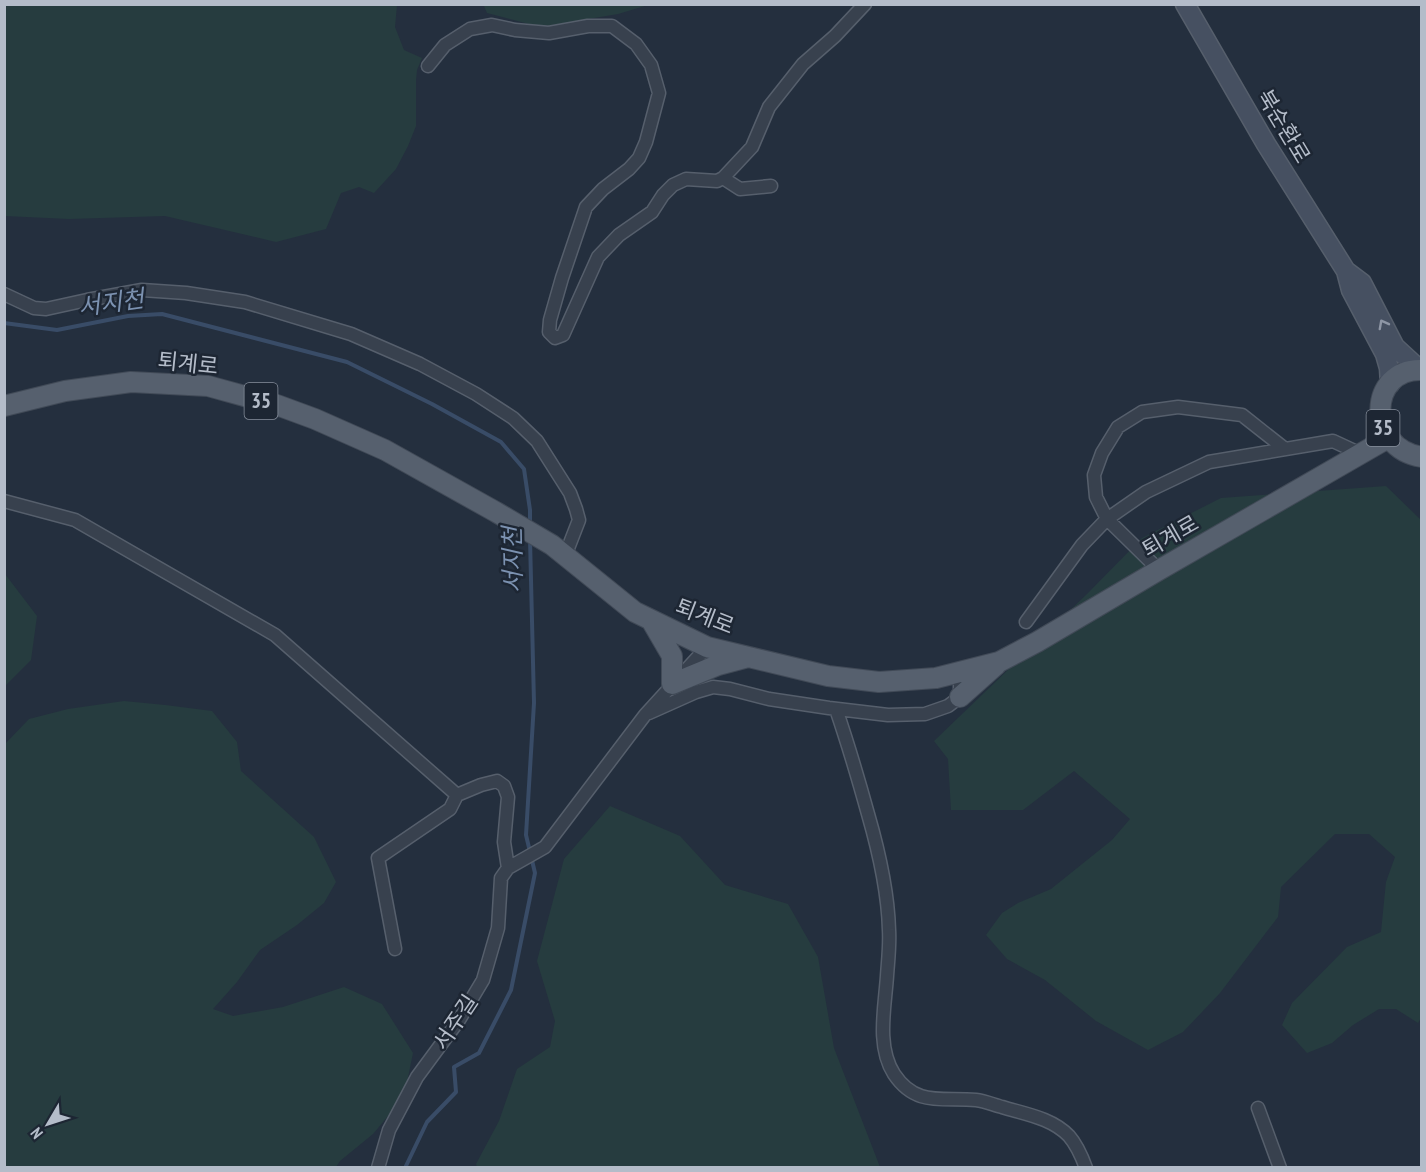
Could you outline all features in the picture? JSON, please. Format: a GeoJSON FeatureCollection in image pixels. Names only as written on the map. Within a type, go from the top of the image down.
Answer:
{"type":"FeatureCollection","features":[{"type":"Feature","properties":{"kind":"main road","name":"35"},"geometry":{"type":"LineString","coordinates":[[1420,370],[1406,371],[1393,380],[1384,393],[1380,408],[1382,424],[1388,438],[1398,448],[1411,455],[1422,457]]}},
{"type":"Feature","properties":{"kind":"main road","name":"퇴계로"},"geometry":{"type":"LineString","coordinates":[[4,406],[65,391],[131,382],[207,386],[277,405],[315,418],[385,450],[496,512],[558,550],[634,612],[707,647],[828,676],[879,682],[936,678],[999,662],[1388,438]]}},
{"type":"Feature","properties":{"kind":"main road"},"geometry":{"type":"LineString","coordinates":[[651,620],[672,656],[672,684],[718,665],[749,657]]}},
{"type":"Feature","properties":{"kind":"main road"},"geometry":{"type":"LineString","coordinates":[[960,697],[999,662]]}},
{"type":"Feature","properties":{"kind":"street"},"geometry":{"type":"LineString","coordinates":[[428,66],[445,45],[470,29],[492,25],[549,33],[588,26],[612,26],[636,44],[651,65],[659,93],[646,142],[639,158],[629,169],[603,189],[586,207],[550,320],[549,332],[555,338],[563,335],[567,329],[598,257],[620,235],[652,213],[663,195],[673,185],[686,179],[717,181],[723,178],[752,147],[769,107],[803,64],[835,36],[865,4]]}},
{"type":"Feature","properties":{"kind":"street","name":"북순환로"},"geometry":{"type":"LineString","coordinates":[[1185,4],[1266,144],[1346,271],[1351,290],[1384,354],[1389,368],[1390,384]]}},
{"type":"Feature","properties":{"kind":"street"},"geometry":{"type":"LineString","coordinates":[[723,178],[740,189],[771,186]]}},
{"type":"Feature","properties":{"kind":"street","name":"북순환로"},"geometry":{"type":"LineString","coordinates":[[1346,271],[1362,283],[1395,347],[1420,370]]}},
{"type":"Feature","properties":{"kind":"street"},"geometry":{"type":"LineString","coordinates":[[4,294],[34,308],[46,309],[142,290],[186,293],[245,302],[351,334],[420,364],[476,394],[513,418],[537,441],[570,494],[579,520],[558,550]]}},
{"type":"Feature","properties":{"kind":"street"},"geometry":{"type":"LineString","coordinates":[[1159,570],[1107,519],[1096,497],[1094,474],[1102,453],[1118,428],[1142,412],[1178,407],[1242,415],[1285,449]]}},
{"type":"Feature","properties":{"kind":"street"},"geometry":{"type":"LineString","coordinates":[[1026,622],[1082,545],[1107,519],[1146,492],[1209,462],[1333,441],[1361,454]]}},
{"type":"Feature","properties":{"kind":"street"},"geometry":{"type":"LineString","coordinates":[[4,501],[75,520],[275,635],[457,795]]}},
{"type":"Feature","properties":{"kind":"street"},"geometry":{"type":"LineString","coordinates":[[395,949],[378,858],[450,810],[457,795],[497,781],[504,786],[508,797],[504,842],[511,867],[545,847],[645,715],[707,647]]}},
{"type":"Feature","properties":{"kind":"street"},"geometry":{"type":"LineString","coordinates":[[645,715],[696,692],[713,687],[768,699],[836,709],[888,715],[925,714],[948,706],[960,697],[960,672]]}},
{"type":"Feature","properties":{"kind":"street"},"geometry":{"type":"LineString","coordinates":[[836,709],[852,756],[879,853],[886,893],[890,932],[883,1026],[884,1049],[888,1063],[905,1087],[914,1094],[933,1099],[978,1100],[1041,1119],[1058,1127],[1070,1137],[1086,1167]]}},
{"type":"Feature","properties":{"kind":"street","name":"서주길"},"geometry":{"type":"LineString","coordinates":[[378,1167],[389,1130],[417,1077],[459,1020],[483,980],[498,928],[501,878],[511,867]]}},
{"type":"Feature","properties":{"kind":"street"},"geometry":{"type":"LineString","coordinates":[[1258,1108],[1280,1167]]}},
{"type":"Feature","properties":{"kind":"green space"},"geometry":{"type":"Polygon","coordinates":[[[485,4],[648,5],[618,14],[540,27],[487,13],[485,4]]]}},
{"type":"Feature","properties":{"kind":"green space"},"geometry":{"type":"Polygon","coordinates":[[[4,5],[397,5],[395,27],[404,50],[422,58],[416,80],[416,126],[396,169],[374,193],[359,187],[341,193],[326,229],[276,242],[165,216],[69,219],[5,216],[4,5]]]}},
{"type":"Feature","properties":{"kind":"green space"},"geometry":{"type":"Polygon","coordinates":[[[1386,486],[1421,520],[1421,1018],[1418,1023],[1396,1009],[1379,1009],[1353,1025],[1332,1043],[1307,1053],[1282,1025],[1292,1003],[1347,947],[1381,932],[1386,882],[1395,857],[1369,834],[1335,834],[1281,887],[1278,917],[1220,993],[1183,1032],[1148,1050],[1096,1021],[1045,980],[1007,959],[986,935],[1002,913],[1018,903],[1051,889],[1112,840],[1130,819],[1074,771],[1023,810],[951,810],[948,759],[934,741],[1142,538],[1221,498],[1386,486]]]}},
{"type":"Feature","properties":{"kind":"green space"},"geometry":{"type":"Polygon","coordinates":[[[5,574],[37,616],[31,660],[5,686],[5,574]]]}},
{"type":"Feature","properties":{"kind":"green space"},"geometry":{"type":"Polygon","coordinates":[[[124,701],[212,711],[237,742],[241,771],[314,837],[336,882],[324,903],[260,950],[237,982],[213,1009],[233,1016],[283,1007],[344,987],[382,1004],[413,1053],[404,1097],[373,1134],[340,1161],[336,1167],[5,1168],[5,744],[29,719],[68,709],[124,701]]]}},
{"type":"Feature","properties":{"kind":"green space"},"geometry":{"type":"Polygon","coordinates":[[[610,806],[680,836],[725,885],[788,904],[818,957],[834,1048],[880,1167],[477,1167],[476,1164],[499,1121],[517,1069],[550,1047],[555,1021],[537,961],[564,859],[610,806]]]}},
{"type":"Feature","properties":{"kind":"waterway","name":"서지천"},"geometry":{"type":"LineString","coordinates":[[4,323],[57,330],[128,316],[162,314],[347,362],[432,404],[501,442],[524,469],[530,526]]}},
{"type":"Feature","properties":{"kind":"waterway","name":"서지천"},"geometry":{"type":"LineString","coordinates":[[405,1168],[427,1122],[456,1092],[454,1067],[479,1053],[511,990],[535,873],[526,835],[534,703],[530,539]]}}]}
